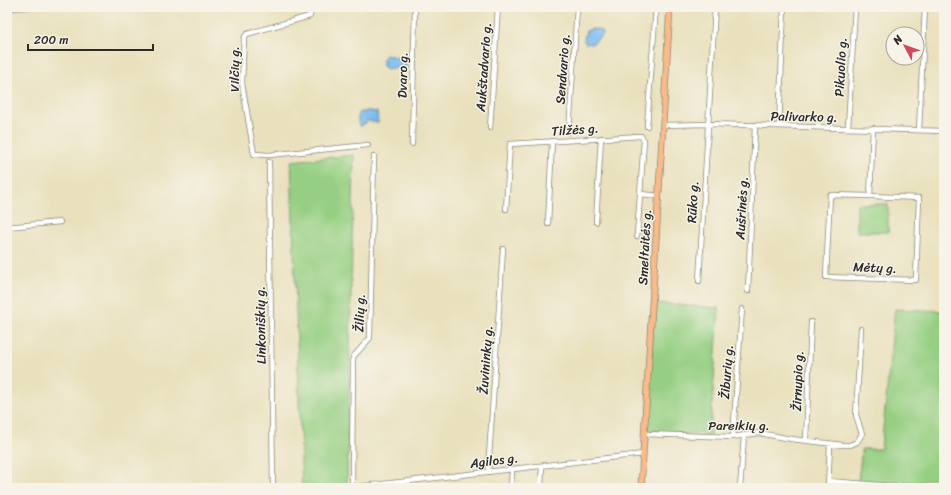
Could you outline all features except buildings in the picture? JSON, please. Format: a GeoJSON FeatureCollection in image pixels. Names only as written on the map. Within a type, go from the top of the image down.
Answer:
{"type":"FeatureCollection","features":[{"type":"Feature","properties":{"kind":"main road","name":"Smeltaitės g."},"geometry":{"type":"LineString","coordinates":[[641,488],[670,7]]}},
{"type":"Feature","properties":{"kind":"street"},"geometry":{"type":"LineString","coordinates":[[7,8],[31,7]]}},
{"type":"Feature","properties":{"kind":"street","name":"Vilčių g."},"geometry":{"type":"LineString","coordinates":[[311,7],[310,16],[247,34],[244,38],[242,83],[254,154],[275,154],[368,145]]}},
{"type":"Feature","properties":{"kind":"street","name":"Dvaro g."},"geometry":{"type":"LineString","coordinates":[[412,144],[414,7]]}},
{"type":"Feature","properties":{"kind":"street","name":"Aukštadvario g."},"geometry":{"type":"LineString","coordinates":[[490,128],[498,7]]}},
{"type":"Feature","properties":{"kind":"street","name":"Sendvario g."},"geometry":{"type":"LineString","coordinates":[[569,132],[577,7]]}},
{"type":"Feature","properties":{"kind":"street"},"geometry":{"type":"LineString","coordinates":[[647,126],[656,7]]}},
{"type":"Feature","properties":{"kind":"street","name":"Rūko g."},"geometry":{"type":"LineString","coordinates":[[699,281],[715,7]]}},
{"type":"Feature","properties":{"kind":"street"},"geometry":{"type":"LineString","coordinates":[[779,126],[784,7]]}},
{"type":"Feature","properties":{"kind":"street","name":"Pikuolio g."},"geometry":{"type":"LineString","coordinates":[[848,128],[855,7]]}},
{"type":"Feature","properties":{"kind":"street"},"geometry":{"type":"LineString","coordinates":[[919,130],[925,7]]}},
{"type":"Feature","properties":{"kind":"street","name":"Palivarko g."},"geometry":{"type":"LineString","coordinates":[[663,125],[756,125],[944,131]]}},
{"type":"Feature","properties":{"kind":"street","name":"Aušrinės g."},"geometry":{"type":"LineString","coordinates":[[748,291],[756,125]]}},
{"type":"Feature","properties":{"kind":"street"},"geometry":{"type":"LineString","coordinates":[[870,196],[873,128]]}},
{"type":"Feature","properties":{"kind":"street","name":"Tilžės g."},"geometry":{"type":"LineString","coordinates":[[506,208],[510,144],[641,136],[644,140],[640,194]]}},
{"type":"Feature","properties":{"kind":"street"},"geometry":{"type":"LineString","coordinates":[[596,222],[601,138]]}},
{"type":"Feature","properties":{"kind":"street"},"geometry":{"type":"LineString","coordinates":[[548,224],[552,141]]}},
{"type":"Feature","properties":{"kind":"street","name":"Žilių g."},"geometry":{"type":"LineString","coordinates":[[352,488],[353,357],[370,338],[374,156]]}},
{"type":"Feature","properties":{"kind":"street","name":"Linkoniškių g."},"geometry":{"type":"LineString","coordinates":[[269,162],[273,488]]}},
{"type":"Feature","properties":{"kind":"street"},"geometry":{"type":"LineString","coordinates":[[638,236],[640,194],[659,196]]}},
{"type":"Feature","properties":{"kind":"street","name":"Mėtų g."},"geometry":{"type":"LineString","coordinates":[[830,196],[870,196],[919,198],[916,280],[826,277],[830,196]]}},
{"type":"Feature","properties":{"kind":"street"},"geometry":{"type":"LineString","coordinates":[[7,227],[60,222]]}},
{"type":"Feature","properties":{"kind":"street","name":"Žuvininkų g."},"geometry":{"type":"LineString","coordinates":[[488,472],[503,249]]}},
{"type":"Feature","properties":{"kind":"street","name":"Žiburių g."},"geometry":{"type":"LineString","coordinates":[[732,437],[742,309]]}},
{"type":"Feature","properties":{"kind":"street","name":"Žirnupio g."},"geometry":{"type":"LineString","coordinates":[[806,440],[811,322]]}},
{"type":"Feature","properties":{"kind":"street","name":"Pareikių g."},"geometry":{"type":"LineString","coordinates":[[644,434],[732,437],[759,433],[830,445],[850,445],[857,442],[862,434],[856,415],[861,329]]}},
{"type":"Feature","properties":{"kind":"street"},"geometry":{"type":"LineString","coordinates":[[740,488],[744,436]]}},
{"type":"Feature","properties":{"kind":"street"},"geometry":{"type":"LineString","coordinates":[[828,488],[830,445]]}},
{"type":"Feature","properties":{"kind":"street","name":"Agilos g."},"geometry":{"type":"LineString","coordinates":[[348,488],[375,487],[643,454]]}},
{"type":"Feature","properties":{"kind":"street"},"geometry":{"type":"LineString","coordinates":[[541,488],[542,466]]}},
{"type":"Feature","properties":{"kind":"street"},"geometry":{"type":"LineString","coordinates":[[511,488],[512,470]]}},
{"type":"Feature","properties":{"kind":"street"},"geometry":{"type":"LineString","coordinates":[[828,481],[887,485],[944,486]]}},
{"type":"Feature","properties":{"kind":"green space"},"geometry":{"type":"Polygon","coordinates":[[[354,155],[347,485],[302,488],[291,161],[354,155]]]}},
{"type":"Feature","properties":{"kind":"green space"},"geometry":{"type":"Polygon","coordinates":[[[857,204],[888,204],[888,232],[857,232],[857,204]]]}},
{"type":"Feature","properties":{"kind":"green space"},"geometry":{"type":"Polygon","coordinates":[[[654,303],[719,308],[710,435],[647,432],[654,303]]]}},
{"type":"Feature","properties":{"kind":"green space"},"geometry":{"type":"Polygon","coordinates":[[[895,309],[944,311],[944,488],[857,488],[862,449],[881,449],[895,309]]]}},
{"type":"Feature","properties":{"kind":"water"},"geometry":{"type":"Polygon","coordinates":[[[598,29],[604,33],[592,44],[585,43],[584,39],[586,31],[598,29]]]}},
{"type":"Feature","properties":{"kind":"water"},"geometry":{"type":"Polygon","coordinates":[[[386,55],[407,59],[406,67],[387,69],[383,66],[383,58],[386,55]]]}},
{"type":"Feature","properties":{"kind":"water"},"geometry":{"type":"Polygon","coordinates":[[[368,111],[377,112],[378,123],[368,121],[360,127],[358,122],[358,113],[368,111]]]}}]}
